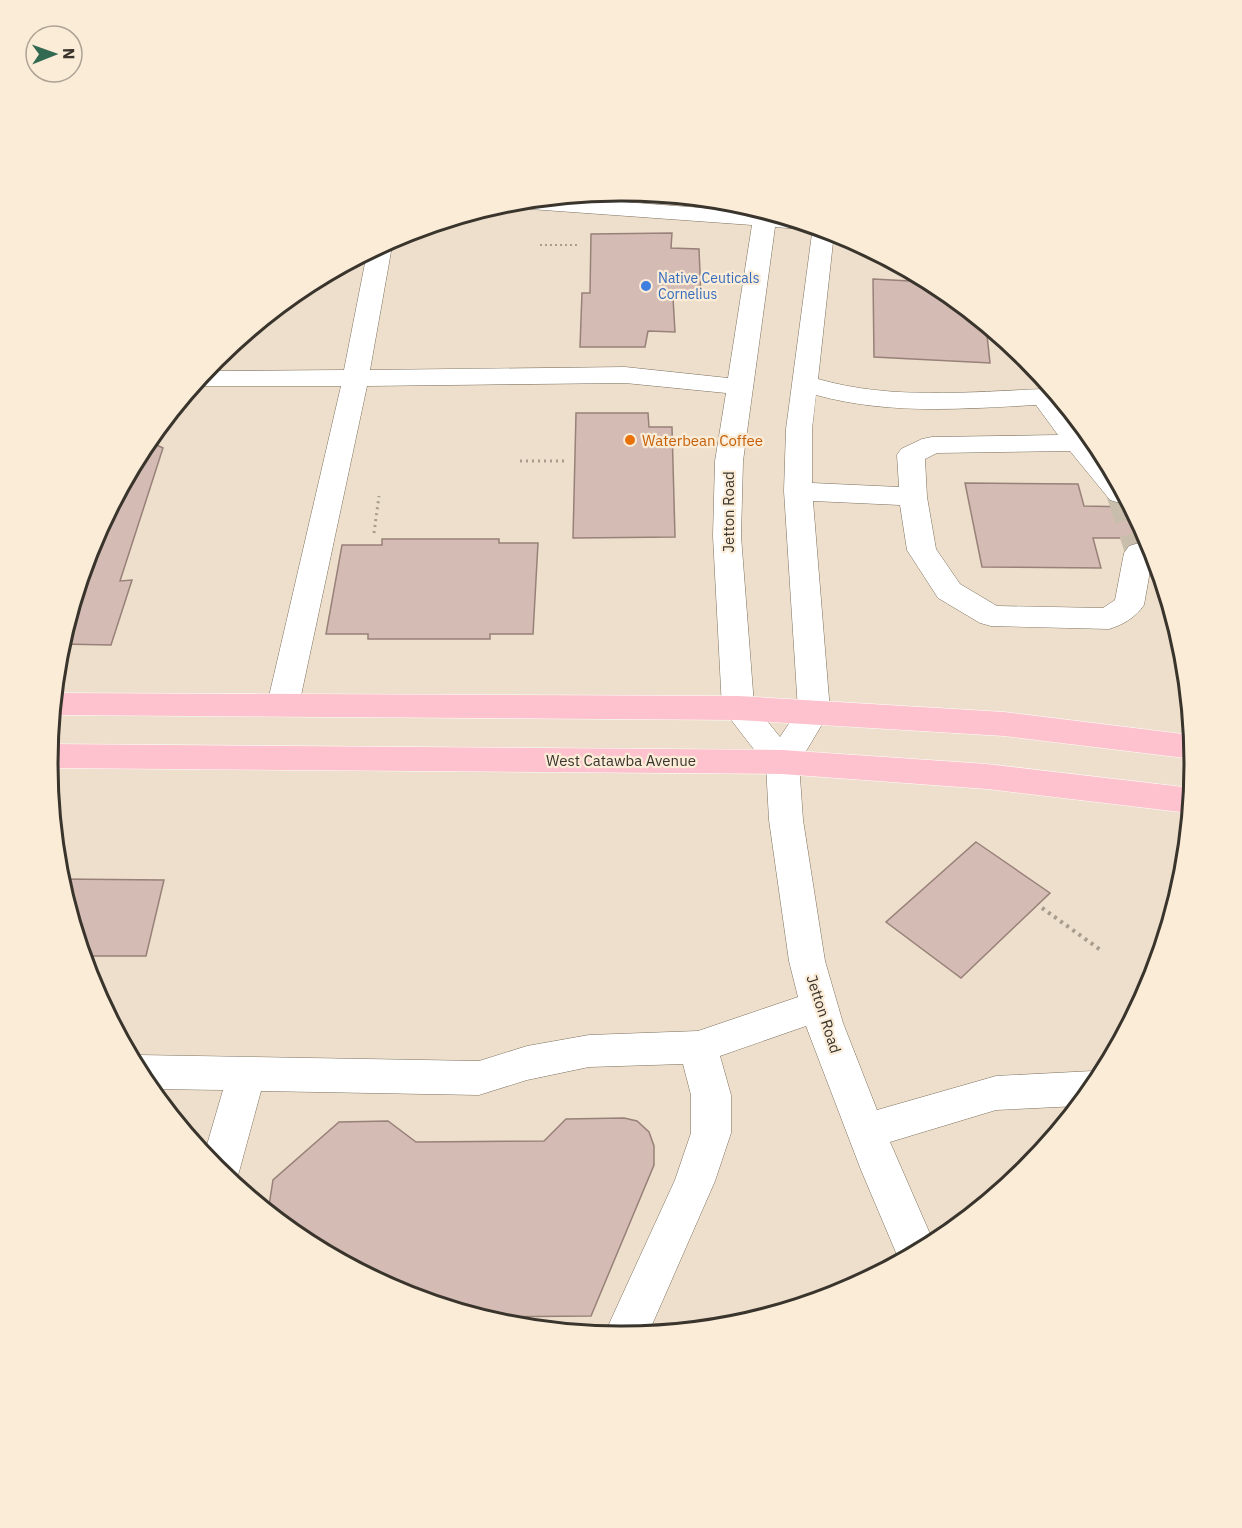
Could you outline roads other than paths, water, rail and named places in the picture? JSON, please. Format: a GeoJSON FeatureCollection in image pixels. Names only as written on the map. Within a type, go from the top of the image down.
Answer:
{"type":"FeatureCollection","features":[{"type":"Feature","properties":{"kind":"main road"},"geometry":{"type":"LineString","coordinates":[[62,704],[738,708],[1004,724],[1183,746]]}},
{"type":"Feature","properties":{"kind":"main road","name":"West Catawba Avenue"},"geometry":{"type":"LineString","coordinates":[[58,756],[782,762],[882,767],[1102,787],[1182,799]]}},
{"type":"Feature","properties":{"kind":"street"},"geometry":{"type":"LineString","coordinates":[[569,204],[741,214]]}},
{"type":"Feature","properties":{"kind":"street","name":"Jetton Road"},"geometry":{"type":"LineString","coordinates":[[738,708],[727,536],[729,461],[765,221]]}},
{"type":"Feature","properties":{"kind":"street"},"geometry":{"type":"LineString","coordinates":[[738,708],[782,762],[814,711],[798,491],[800,429],[821,238]]}},
{"type":"Feature","properties":{"kind":"street"},"geometry":{"type":"LineString","coordinates":[[283,705],[356,378],[378,257]]}},
{"type":"Feature","properties":{"kind":"street"},"geometry":{"type":"LineString","coordinates":[[211,379],[625,375],[739,387]]}},
{"type":"Feature","properties":{"kind":"street"},"geometry":{"type":"LineString","coordinates":[[805,384],[837,395],[940,402],[1042,391]]}},
{"type":"Feature","properties":{"kind":"street"},"geometry":{"type":"LineString","coordinates":[[1062,416],[1078,443],[1100,470]]}},
{"type":"Feature","properties":{"kind":"street"},"geometry":{"type":"LineString","coordinates":[[1078,443],[932,445],[911,455],[913,497],[922,550],[949,591],[991,616],[1109,619],[1129,605],[1139,553]]}},
{"type":"Feature","properties":{"kind":"street"},"geometry":{"type":"LineString","coordinates":[[798,491],[913,497]]}},
{"type":"Feature","properties":{"kind":"street","name":"Jetton Road"},"geometry":{"type":"LineString","coordinates":[[782,762],[786,820],[805,949],[824,1023],[914,1244]]}},
{"type":"Feature","properties":{"kind":"street"},"geometry":{"type":"LineString","coordinates":[[150,1072],[479,1078],[527,1064],[589,1051],[698,1047],[820,1006]]}},
{"type":"Feature","properties":{"kind":"street"},"geometry":{"type":"LineString","coordinates":[[631,1326],[695,1181],[711,1133],[711,1095],[698,1047]]}},
{"type":"Feature","properties":{"kind":"street"},"geometry":{"type":"LineString","coordinates":[[222,1161],[247,1073]]}},
{"type":"Feature","properties":{"kind":"street"},"geometry":{"type":"LineString","coordinates":[[866,1131],[996,1093],[1080,1089]]}},
{"type":"Feature","properties":{"kind":"tunnel"},"geometry":{"type":"LineString","coordinates":[[1131,527],[1139,553]]}},
{"type":"Feature","properties":{"kind":"place","name":"Native Ceuticals Cornelius"},"geometry":{"type":"Point","coordinates":[646,286]}},
{"type":"Feature","properties":{"kind":"place","name":"Waterbean Coffee"},"geometry":{"type":"Point","coordinates":[630,440]}}]}
